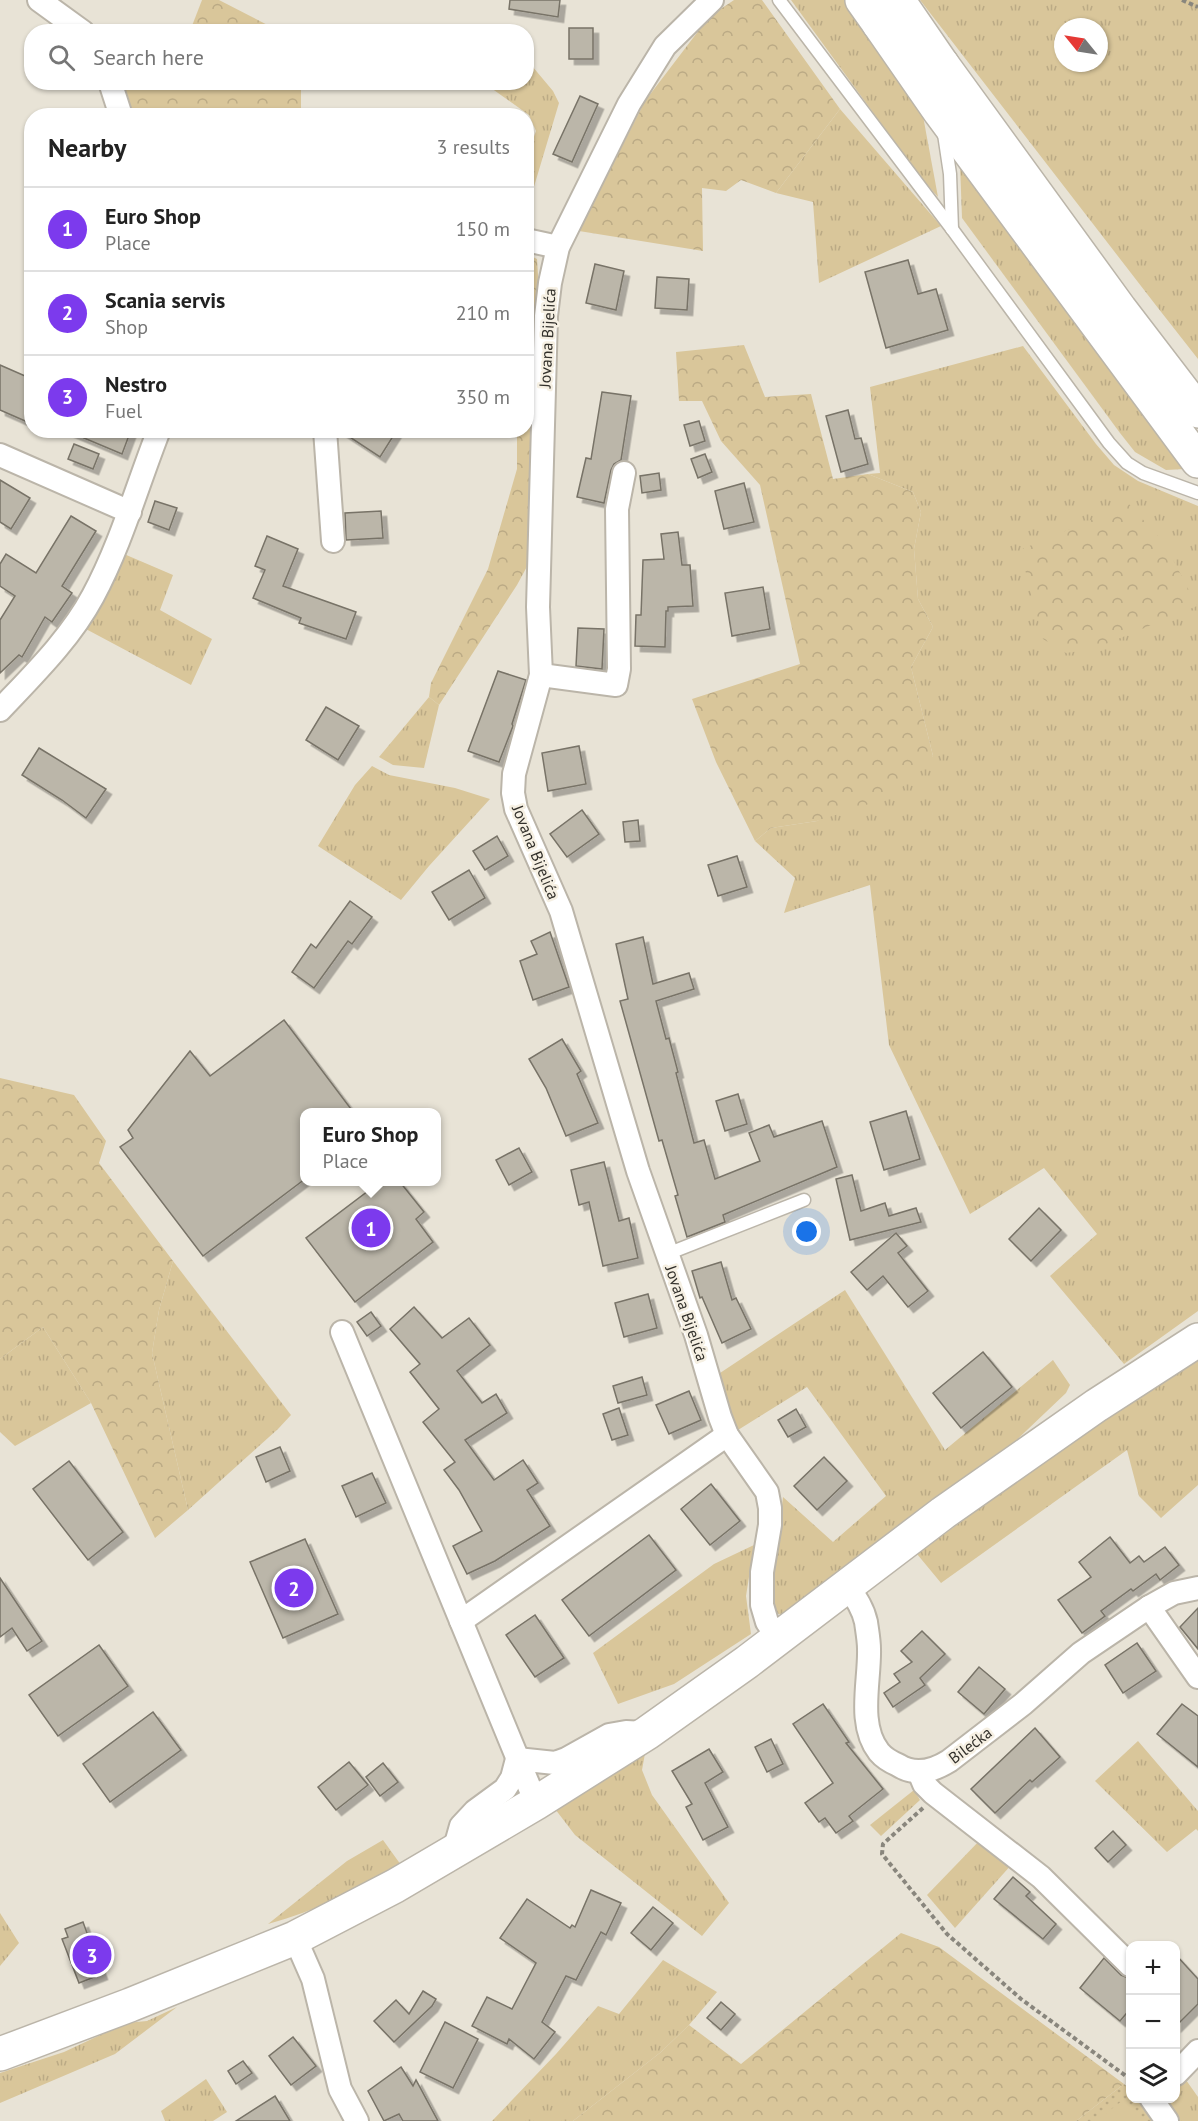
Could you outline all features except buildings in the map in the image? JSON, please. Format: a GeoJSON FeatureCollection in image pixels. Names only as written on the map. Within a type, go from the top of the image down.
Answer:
{"type":"FeatureCollection","features":[{"type":"Feature","properties":{"kind":"main road"},"geometry":{"type":"LineString","coordinates":[[880,8],[942,63],[1120,309],[1198,411]]}},
{"type":"Feature","properties":{"kind":"main road"},"geometry":{"type":"LineString","coordinates":[[880,8],[940,112],[1198,461]]}},
{"type":"Feature","properties":{"kind":"main road"},"geometry":{"type":"LineString","coordinates":[[1120,309],[1198,395]]}},
{"type":"Feature","properties":{"kind":"main road"},"geometry":{"type":"LineString","coordinates":[[0,2054],[130,2005],[295,1938],[395,1886],[536,1803],[647,1733],[778,1638],[943,1513],[1068,1425],[1198,1340]]}},
{"type":"Feature","properties":{"kind":"street"},"geometry":{"type":"LineString","coordinates":[[39,0],[72,24]]}},
{"type":"Feature","properties":{"kind":"street","name":"Jovana Bijelića"},"geometry":{"type":"LineString","coordinates":[[712,0],[665,46],[647,73],[629,104],[558,248],[546,316],[538,607],[541,675],[514,774],[513,793],[516,809],[561,911],[638,1171],[696,1335],[727,1435],[767,1492],[770,1525],[762,1572],[762,1605],[767,1622],[778,1638]]}},
{"type":"Feature","properties":{"kind":"street"},"geometry":{"type":"LineString","coordinates":[[113,90],[118,108]]}},
{"type":"Feature","properties":{"kind":"street"},"geometry":{"type":"LineString","coordinates":[[534,242],[558,248]]}},
{"type":"Feature","properties":{"kind":"street"},"geometry":{"type":"LineString","coordinates":[[0,710],[33,676],[75,623],[92,597],[130,512],[156,438]]}},
{"type":"Feature","properties":{"kind":"street"},"geometry":{"type":"LineString","coordinates":[[326,438],[333,541]]}},
{"type":"Feature","properties":{"kind":"street"},"geometry":{"type":"LineString","coordinates":[[0,455],[130,512]]}},
{"type":"Feature","properties":{"kind":"street"},"geometry":{"type":"LineString","coordinates":[[541,675],[616,685],[619,669],[617,509],[624,473]]}},
{"type":"Feature","properties":{"kind":"street"},"geometry":{"type":"LineString","coordinates":[[342,1332],[536,1803]]}},
{"type":"Feature","properties":{"kind":"street"},"geometry":{"type":"LineString","coordinates":[[461,1621],[727,1435]]}},
{"type":"Feature","properties":{"kind":"street"},"geometry":{"type":"LineString","coordinates":[[847,1585],[859,1603],[865,1619],[869,1648],[866,1709],[868,1725],[874,1742],[885,1757],[903,1768],[919,1772],[924,1784],[933,1793],[1041,1877],[1126,1960]]}},
{"type":"Feature","properties":{"kind":"street","name":"Bilećka"},"geometry":{"type":"LineString","coordinates":[[919,1772],[941,1767],[1023,1704],[1081,1653],[1149,1607],[1174,1593],[1198,1588]]}},
{"type":"Feature","properties":{"kind":"street"},"geometry":{"type":"LineString","coordinates":[[1149,1607],[1198,1677]]}},
{"type":"Feature","properties":{"kind":"street"},"geometry":{"type":"LineString","coordinates":[[517,1759],[555,1763],[609,1735],[626,1732],[647,1733]]}},
{"type":"Feature","properties":{"kind":"street"},"geometry":{"type":"LineString","coordinates":[[454,1851],[461,1826],[466,1819],[506,1789],[512,1778],[517,1759]]}},
{"type":"Feature","properties":{"kind":"street"},"geometry":{"type":"LineString","coordinates":[[295,1938],[314,1979],[340,2089],[357,2121]]}},
{"type":"Feature","properties":{"kind":"street"},"geometry":{"type":"LineString","coordinates":[[1180,2070],[1198,2051]]}},
{"type":"Feature","properties":{"kind":"street"},"geometry":{"type":"LineString","coordinates":[[1154,2103],[1167,2121]]}},
{"type":"Feature","properties":{"kind":"lane"},"geometry":{"type":"LineString","coordinates":[[779,0],[952,229],[1108,443],[1127,463],[1143,473],[1198,493]]}},
{"type":"Feature","properties":{"kind":"lane"},"geometry":{"type":"LineString","coordinates":[[940,112],[950,174],[952,229]]}},
{"type":"Feature","properties":{"kind":"lane"},"geometry":{"type":"LineString","coordinates":[[667,1254],[804,1200]]}},
{"type":"Feature","properties":{"kind":"path"},"geometry":{"type":"LineString","coordinates":[[1182,0],[1198,7]]}},
{"type":"Feature","properties":{"kind":"path"},"geometry":{"type":"LineString","coordinates":[[933,1793],[925,1806],[883,1844],[882,1854],[947,1934],[1021,2000],[1126,2075]]}},
{"type":"Feature","properties":{"kind":"green space"},"geometry":{"type":"Polygon","coordinates":[[[202,0],[219,0],[265,24],[193,24],[202,0]]]}},
{"type":"Feature","properties":{"kind":"green space"},"geometry":{"type":"Polygon","coordinates":[[[734,0],[762,0],[840,109],[776,193],[741,180],[726,191],[702,188],[703,251],[579,231],[645,101],[709,17],[734,0]]]}},
{"type":"Feature","properties":{"kind":"green space"},"geometry":{"type":"Polygon","coordinates":[[[791,0],[847,0],[923,116],[938,197],[920,177],[791,0]]]}},
{"type":"Feature","properties":{"kind":"green space"},"geometry":{"type":"Polygon","coordinates":[[[920,0],[1198,0],[1198,359],[920,0]]]}},
{"type":"Feature","properties":{"kind":"green space"},"geometry":{"type":"Polygon","coordinates":[[[534,68],[553,91],[559,103],[534,187],[536,131],[534,108],[519,108],[494,90],[534,90],[534,68]]]}},
{"type":"Feature","properties":{"kind":"green space"},"geometry":{"type":"Polygon","coordinates":[[[124,90],[301,90],[301,108],[129,108],[124,90]]]}},
{"type":"Feature","properties":{"kind":"green space"},"geometry":{"type":"Polygon","coordinates":[[[840,109],[941,226],[819,283],[813,202],[776,193],[840,109]]]}},
{"type":"Feature","properties":{"kind":"green space"},"geometry":{"type":"Polygon","coordinates":[[[960,164],[1185,469],[1166,470],[1135,452],[1120,433],[962,218],[960,164]]]}},
{"type":"Feature","properties":{"kind":"green space"},"geometry":{"type":"Polygon","coordinates":[[[534,258],[537,259],[539,291],[530,561],[517,585],[439,705],[429,697],[431,683],[488,569],[517,469],[517,438],[534,438],[534,258]]]}},
{"type":"Feature","properties":{"kind":"green space"},"geometry":{"type":"Polygon","coordinates":[[[744,345],[765,397],[811,394],[833,479],[868,474],[913,492],[921,512],[914,549],[918,599],[933,627],[911,667],[933,756],[893,796],[817,821],[771,828],[755,841],[716,762],[692,699],[800,664],[760,485],[721,441],[702,401],[679,401],[676,352],[744,345]]]}},
{"type":"Feature","properties":{"kind":"green space"},"geometry":{"type":"Polygon","coordinates":[[[1023,346],[1114,465],[1138,481],[1198,506],[1198,1311],[1124,1364],[1050,1276],[1097,1234],[1044,1168],[970,1214],[889,1045],[870,885],[784,913],[795,878],[755,841],[771,828],[817,821],[933,756],[911,667],[933,627],[918,599],[914,549],[921,512],[913,492],[868,474],[880,473],[870,387],[1023,346]]]}},
{"type":"Feature","properties":{"kind":"green space"},"geometry":{"type":"Polygon","coordinates":[[[1129,504],[1165,544],[1197,606],[1094,649],[1066,653],[1043,639],[1020,550],[1129,504]]]}},
{"type":"Feature","properties":{"kind":"green space"},"geometry":{"type":"Polygon","coordinates":[[[124,554],[173,575],[160,610],[212,639],[191,685],[84,628],[124,554]]]}},
{"type":"Feature","properties":{"kind":"green space"},"geometry":{"type":"Polygon","coordinates":[[[429,697],[439,705],[424,768],[393,765],[379,757],[429,697]]]}},
{"type":"Feature","properties":{"kind":"green space"},"geometry":{"type":"Polygon","coordinates":[[[372,766],[389,775],[455,788],[490,799],[401,900],[318,846],[355,785],[372,766]]]}},
{"type":"Feature","properties":{"kind":"green space"},"geometry":{"type":"Polygon","coordinates":[[[0,1078],[74,1095],[106,1141],[99,1163],[173,1261],[159,1310],[152,1353],[188,1510],[155,1538],[91,1403],[43,1327],[0,1359],[0,1078]]]}},
{"type":"Feature","properties":{"kind":"green space"},"geometry":{"type":"Polygon","coordinates":[[[173,1261],[291,1415],[188,1510],[152,1353],[159,1310],[173,1261]]]}},
{"type":"Feature","properties":{"kind":"green space"},"geometry":{"type":"Polygon","coordinates":[[[845,1290],[945,1450],[1053,1360],[1070,1385],[1066,1393],[982,1473],[783,1616],[777,1613],[770,1603],[769,1591],[783,1497],[833,1542],[886,1496],[807,1387],[738,1430],[714,1377],[845,1290]]]}},
{"type":"Feature","properties":{"kind":"green space"},"geometry":{"type":"Polygon","coordinates":[[[43,1327],[91,1403],[15,1446],[0,1432],[0,1359],[43,1327]]]}},
{"type":"Feature","properties":{"kind":"green space"},"geometry":{"type":"Polygon","coordinates":[[[1198,1358],[1198,1485],[1161,1518],[1139,1496],[1127,1450],[941,1583],[917,1554],[1095,1424],[1198,1358]]]}},
{"type":"Feature","properties":{"kind":"green space"},"geometry":{"type":"Polygon","coordinates":[[[754,1545],[746,1596],[751,1634],[674,1684],[618,1704],[593,1653],[714,1564],[754,1545]]]}},
{"type":"Feature","properties":{"kind":"green space"},"geometry":{"type":"Polygon","coordinates":[[[1138,1741],[1198,1811],[1198,1831],[1196,1829],[1167,1852],[1095,1781],[1138,1741]]]}},
{"type":"Feature","properties":{"kind":"green space"},"geometry":{"type":"Polygon","coordinates":[[[646,1748],[642,1770],[652,1795],[729,1903],[702,1936],[575,1835],[552,1805],[646,1748]]]}},
{"type":"Feature","properties":{"kind":"green space"},"geometry":{"type":"Polygon","coordinates":[[[914,1790],[920,1800],[881,1836],[870,1825],[914,1790]]]}},
{"type":"Feature","properties":{"kind":"green space"},"geometry":{"type":"Polygon","coordinates":[[[981,1839],[1012,1864],[955,1928],[927,1895],[981,1839]]]}},
{"type":"Feature","properties":{"kind":"green space"},"geometry":{"type":"Polygon","coordinates":[[[383,1840],[401,1865],[320,1906],[268,1924],[347,1861],[383,1840]]]}},
{"type":"Feature","properties":{"kind":"green space"},"geometry":{"type":"Polygon","coordinates":[[[0,1913],[19,1943],[0,1966],[0,1913]]]}},
{"type":"Feature","properties":{"kind":"green space"},"geometry":{"type":"Polygon","coordinates":[[[901,1933],[939,1947],[1124,2084],[1076,2121],[573,2121],[661,2052],[689,2025],[741,2064],[901,1933]]]}},
{"type":"Feature","properties":{"kind":"green space"},"geometry":{"type":"Polygon","coordinates":[[[663,1960],[717,1992],[689,2025],[661,2052],[573,2121],[492,2121],[598,2006],[619,2014],[663,1960]]]}},
{"type":"Feature","properties":{"kind":"green space"},"geometry":{"type":"Polygon","coordinates":[[[177,2007],[115,2054],[0,2103],[0,2073],[64,2052],[126,2023],[147,2021],[177,2007]]]}},
{"type":"Feature","properties":{"kind":"green space"},"geometry":{"type":"Polygon","coordinates":[[[206,2079],[227,2112],[213,2121],[165,2121],[161,2111],[206,2079]]]}},
{"type":"Feature","properties":{"kind":"green space"},"geometry":{"type":"Polygon","coordinates":[[[1186,2080],[1198,2097],[1198,2121],[1179,2121],[1169,2107],[1170,2103],[1180,2103],[1180,2086],[1186,2080]]]}},
{"type":"Feature","properties":{"kind":"green space"},"geometry":{"type":"Polygon","coordinates":[[[1124,2084],[1126,2086],[1126,2103],[1143,2103],[1157,2121],[1076,2121],[1124,2084]]]}},
{"type":"Feature","properties":{"kind":"green space"},"geometry":{"type":"Polygon","coordinates":[[[1123,2100],[1140,2121],[1096,2121],[1123,2100]]]}},
{"type":"Feature","properties":{"kind":"place","name":"Euro Shop"},"geometry":{"type":"Point","coordinates":[371,1228]}},
{"type":"Feature","properties":{"kind":"place","name":"Scania servis"},"geometry":{"type":"Point","coordinates":[294,1588]}},
{"type":"Feature","properties":{"kind":"place","name":"Nestro"},"geometry":{"type":"Point","coordinates":[92,1955]}}]}
